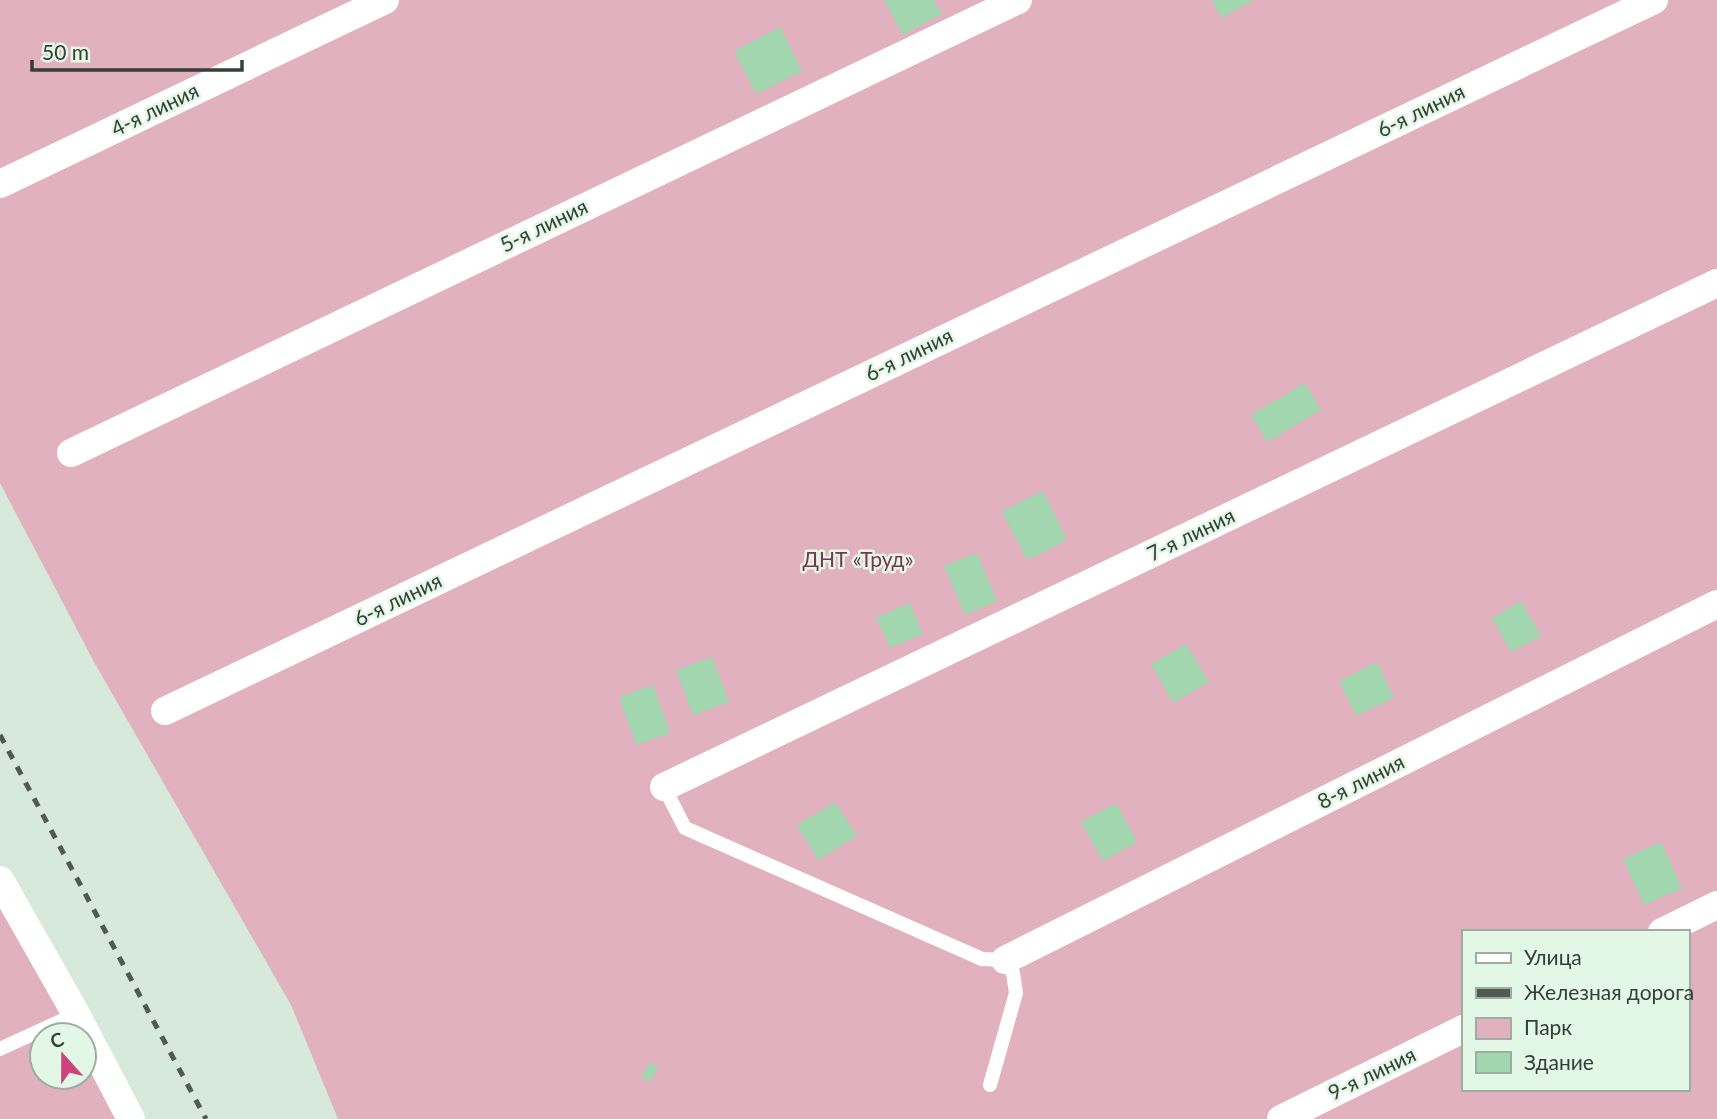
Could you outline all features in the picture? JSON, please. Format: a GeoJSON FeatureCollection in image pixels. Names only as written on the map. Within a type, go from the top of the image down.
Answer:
{"type":"FeatureCollection","features":[{"type":"Feature","properties":{"kind":"street","name":"4-я линия"},"geometry":{"type":"LineString","coordinates":[[0,184],[385,0]]}},
{"type":"Feature","properties":{"kind":"street","name":"5-я линия"},"geometry":{"type":"LineString","coordinates":[[71,453],[1018,0]]}},
{"type":"Feature","properties":{"kind":"street","name":"6-я линия"},"geometry":{"type":"LineString","coordinates":[[165,711],[1654,0]]}},
{"type":"Feature","properties":{"kind":"street","name":"7-я линия"},"geometry":{"type":"LineString","coordinates":[[664,787],[1717,283]]}},
{"type":"Feature","properties":{"kind":"street","name":"8-я линия"},"geometry":{"type":"LineString","coordinates":[[1005,960],[1717,604]]}},
{"type":"Feature","properties":{"kind":"street"},"geometry":{"type":"LineString","coordinates":[[0,880],[76,1014],[131,1119]]}},
{"type":"Feature","properties":{"kind":"street"},"geometry":{"type":"LineString","coordinates":[[1666,930],[1717,905]]}},
{"type":"Feature","properties":{"kind":"street","name":"9-я линия"},"geometry":{"type":"LineString","coordinates":[[1281,1119],[1462,1029]]}},
{"type":"Feature","properties":{"kind":"lane"},"geometry":{"type":"LineString","coordinates":[[664,787],[685,828],[982,959],[1005,960],[1013,973],[1016,993],[990,1086]]}},
{"type":"Feature","properties":{"kind":"lane"},"geometry":{"type":"LineString","coordinates":[[0,1049],[76,1014]]}},
{"type":"Feature","properties":{"kind":"green space","name":"ДНТ «Труд»"},"geometry":{"type":"Polygon","coordinates":[[[0,0],[1717,0],[1717,1119],[338,1119],[291,1005],[94,662],[0,483],[0,0]]]}},
{"type":"Feature","properties":{"kind":"green space"},"geometry":{"type":"Polygon","coordinates":[[[0,886],[73,1021],[28,1021],[28,1091],[98,1091],[98,1067],[126,1119],[0,1119],[0,886]]]}},
{"type":"Feature","properties":{"kind":"building"},"geometry":{"type":"Polygon","coordinates":[[[884,0],[934,0],[942,14],[903,35],[884,0]]]}},
{"type":"Feature","properties":{"kind":"building"},"geometry":{"type":"Polygon","coordinates":[[[1212,0],[1254,0],[1221,18],[1212,0]]]}},
{"type":"Feature","properties":{"kind":"building"},"geometry":{"type":"Polygon","coordinates":[[[780,27],[802,71],[756,94],[734,51],[780,27]]]}},
{"type":"Feature","properties":{"kind":"building"},"geometry":{"type":"Polygon","coordinates":[[[1305,383],[1321,410],[1267,442],[1251,415],[1305,383]]]}},
{"type":"Feature","properties":{"kind":"building"},"geometry":{"type":"Polygon","coordinates":[[[1043,491],[1067,540],[1027,560],[1002,511],[1043,491]]]}},
{"type":"Feature","properties":{"kind":"building"},"geometry":{"type":"Polygon","coordinates":[[[977,553],[997,601],[965,615],[944,566],[977,553]]]}},
{"type":"Feature","properties":{"kind":"building"},"geometry":{"type":"Polygon","coordinates":[[[1521,601],[1541,636],[1511,652],[1492,618],[1521,601]]]}},
{"type":"Feature","properties":{"kind":"building"},"geometry":{"type":"Polygon","coordinates":[[[910,603],[923,634],[890,648],[876,617],[910,603]]]}},
{"type":"Feature","properties":{"kind":"building"},"geometry":{"type":"Polygon","coordinates":[[[1186,644],[1209,682],[1173,703],[1151,664],[1186,644]]]}},
{"type":"Feature","properties":{"kind":"building"},"geometry":{"type":"Polygon","coordinates":[[[712,657],[729,702],[693,715],[676,670],[712,657]]]}},
{"type":"Feature","properties":{"kind":"building"},"geometry":{"type":"Polygon","coordinates":[[[1377,662],[1394,698],[1356,716],[1339,681],[1377,662]]]}},
{"type":"Feature","properties":{"kind":"building"},"geometry":{"type":"Polygon","coordinates":[[[653,685],[670,733],[636,745],[619,697],[653,685]]]}},
{"type":"Feature","properties":{"kind":"building"},"geometry":{"type":"Polygon","coordinates":[[[835,802],[857,836],[818,860],[797,825],[835,802]]]}},
{"type":"Feature","properties":{"kind":"building"},"geometry":{"type":"Polygon","coordinates":[[[1116,803],[1137,842],[1103,861],[1081,822],[1116,803]]]}},
{"type":"Feature","properties":{"kind":"building"},"geometry":{"type":"Polygon","coordinates":[[[1661,842],[1682,888],[1644,905],[1623,859],[1661,842]]]}},
{"type":"Feature","properties":{"kind":"building"},"geometry":{"type":"Polygon","coordinates":[[[649,1063],[658,1067],[651,1082],[641,1077],[649,1063]]]}},
{"type":"Feature","properties":{"kind":"railway"},"geometry":{"type":"LineString","coordinates":[[0,735],[206,1119]]}}]}
